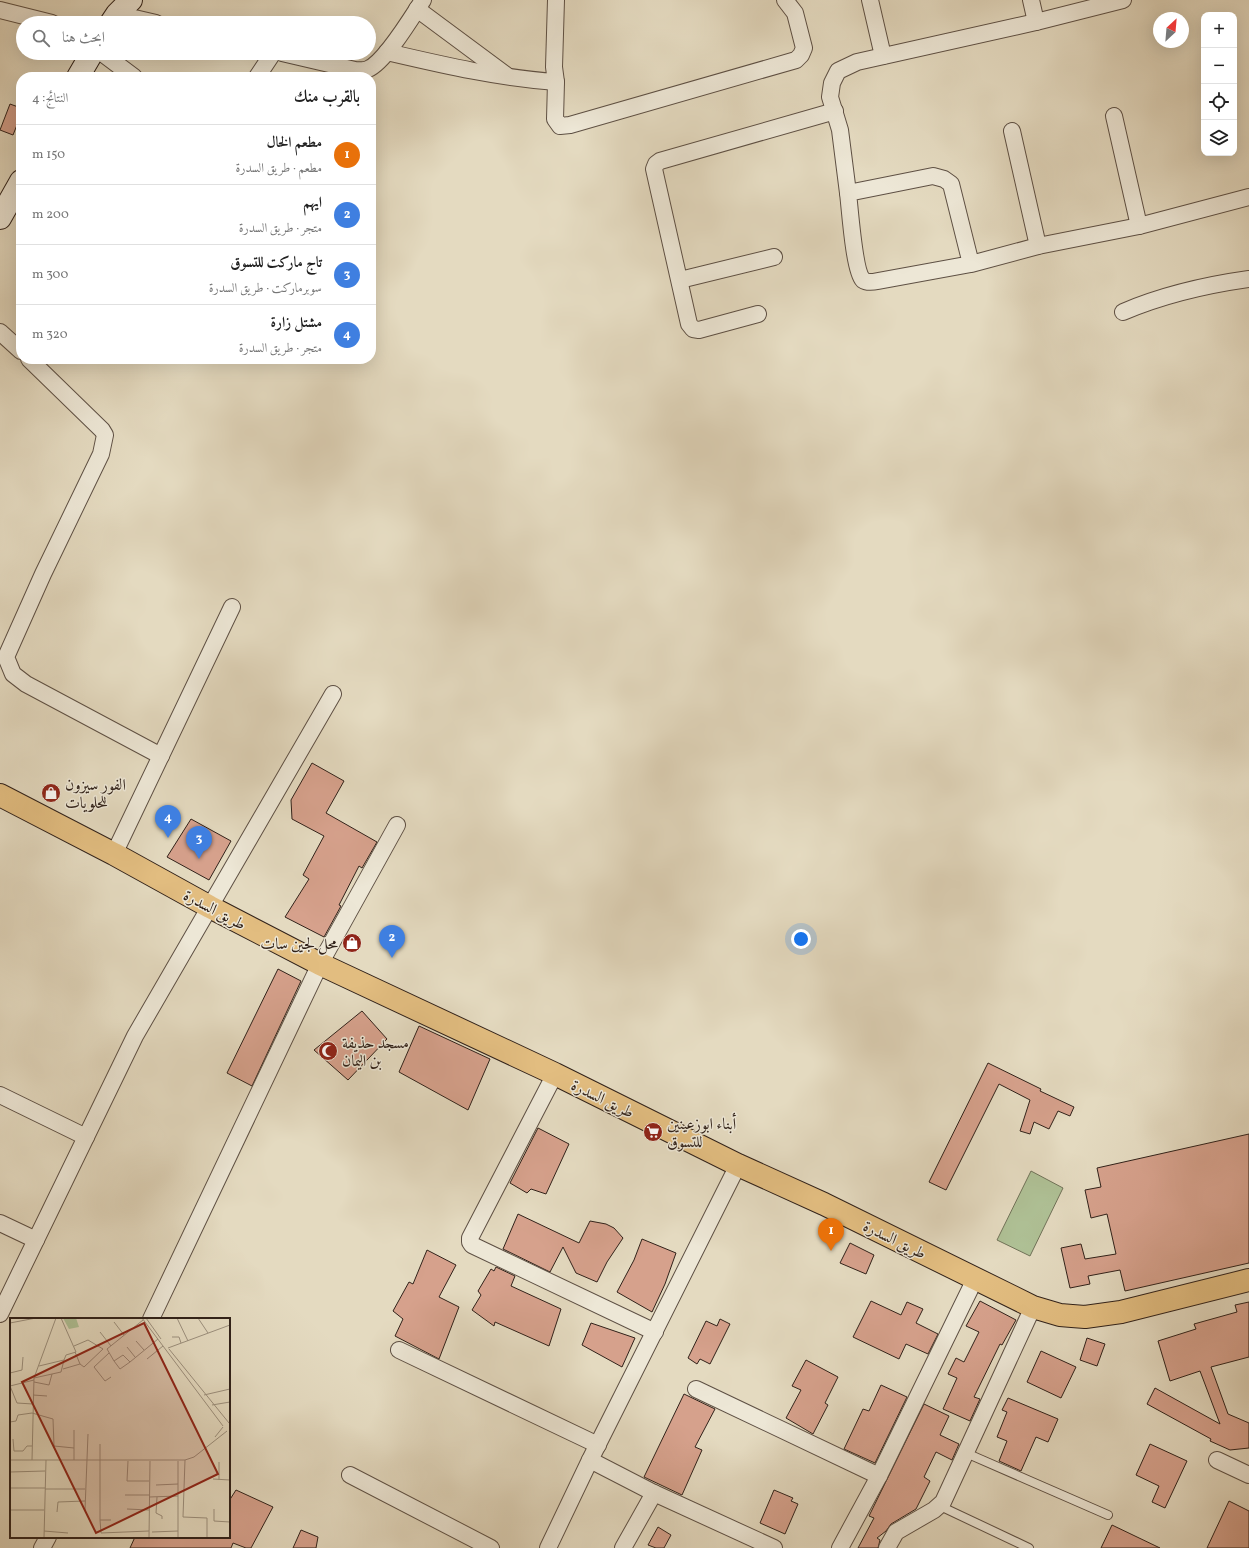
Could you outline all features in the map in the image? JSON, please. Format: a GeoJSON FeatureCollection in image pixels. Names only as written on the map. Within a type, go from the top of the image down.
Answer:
{"type":"FeatureCollection","features":[{"type":"Feature","properties":{"kind":"main road","name":"طريق السدرة"},"geometry":{"type":"LineString","coordinates":[[0,795],[320,964],[555,1074],[738,1165],[824,1204],[1033,1306],[1060,1315],[1085,1317],[1121,1312],[1249,1280]]}},
{"type":"Feature","properties":{"kind":"street"},"geometry":{"type":"LineString","coordinates":[[556,0],[554,67],[556,82],[555,119],[560,126],[570,125],[796,60],[801,55],[804,48],[795,13],[785,0]]}},
{"type":"Feature","properties":{"kind":"street"},"geometry":{"type":"LineString","coordinates":[[870,0],[883,56]]}},
{"type":"Feature","properties":{"kind":"street"},"geometry":{"type":"LineString","coordinates":[[1031,0],[1036,22]]}},
{"type":"Feature","properties":{"kind":"street"},"geometry":{"type":"LineString","coordinates":[[1123,0],[1036,22],[857,62],[838,72],[832,83],[830,97],[840,130],[856,260],[860,276],[868,282],[878,281],[971,264],[1038,246],[1139,226],[1249,197]]}},
{"type":"Feature","properties":{"kind":"street"},"geometry":{"type":"LineString","coordinates":[[315,60],[362,70],[375,65],[387,52],[420,5],[508,78]]}},
{"type":"Feature","properties":{"kind":"street"},"geometry":{"type":"LineString","coordinates":[[0,10],[24,16]]}},
{"type":"Feature","properties":{"kind":"street"},"geometry":{"type":"LineString","coordinates":[[120,12],[133,16]]}},
{"type":"Feature","properties":{"kind":"street"},"geometry":{"type":"LineString","coordinates":[[387,52],[508,78],[556,82]]}},
{"type":"Feature","properties":{"kind":"street"},"geometry":{"type":"LineString","coordinates":[[81,72],[88,60]]}},
{"type":"Feature","properties":{"kind":"street"},"geometry":{"type":"LineString","coordinates":[[111,60],[127,72]]}},
{"type":"Feature","properties":{"kind":"street"},"geometry":{"type":"LineString","coordinates":[[260,72],[268,60]]}},
{"type":"Feature","properties":{"kind":"street"},"geometry":{"type":"LineString","coordinates":[[758,314],[699,330],[693,329],[689,324],[654,169],[660,160],[835,111]]}},
{"type":"Feature","properties":{"kind":"street"},"geometry":{"type":"LineString","coordinates":[[1114,116],[1139,226]]}},
{"type":"Feature","properties":{"kind":"street"},"geometry":{"type":"LineString","coordinates":[[1012,131],[1038,246]]}},
{"type":"Feature","properties":{"kind":"street"},"geometry":{"type":"LineString","coordinates":[[848,194],[933,176],[944,179],[952,184],[971,264]]}},
{"type":"Feature","properties":{"kind":"street"},"geometry":{"type":"LineString","coordinates":[[0,218],[16,190]]}},
{"type":"Feature","properties":{"kind":"street"},"geometry":{"type":"LineString","coordinates":[[680,280],[774,257]]}},
{"type":"Feature","properties":{"kind":"street"},"geometry":{"type":"LineString","coordinates":[[1123,312],[1150,300],[1175,293],[1225,282],[1249,279]]}},
{"type":"Feature","properties":{"kind":"street"},"geometry":{"type":"LineString","coordinates":[[0,332],[16,346]]}},
{"type":"Feature","properties":{"kind":"street"},"geometry":{"type":"LineString","coordinates":[[34,364],[102,430],[105,435],[105,441],[6,657],[13,674],[26,684],[160,756]]}},
{"type":"Feature","properties":{"kind":"street"},"geometry":{"type":"LineString","coordinates":[[114,854],[232,607]]}},
{"type":"Feature","properties":{"kind":"street"},"geometry":{"type":"LineString","coordinates":[[0,1314],[135,1036],[333,694]]}},
{"type":"Feature","properties":{"kind":"street"},"geometry":{"type":"LineString","coordinates":[[151,1318],[320,964],[397,825]]}},
{"type":"Feature","properties":{"kind":"street"},"geometry":{"type":"LineString","coordinates":[[555,1074],[474,1231],[470,1242],[472,1245],[655,1332]]}},
{"type":"Feature","properties":{"kind":"street"},"geometry":{"type":"LineString","coordinates":[[0,1095],[86,1137]]}},
{"type":"Feature","properties":{"kind":"street"},"geometry":{"type":"LineString","coordinates":[[548,1548],[590,1460],[738,1165]]}},
{"type":"Feature","properties":{"kind":"street"},"geometry":{"type":"LineString","coordinates":[[0,1223],[36,1240]]}},
{"type":"Feature","properties":{"kind":"street"},"geometry":{"type":"LineString","coordinates":[[840,1548],[879,1476],[975,1279]]}},
{"type":"Feature","properties":{"kind":"street"},"geometry":{"type":"LineString","coordinates":[[887,1548],[896,1532],[940,1506],[944,1502],[1033,1306]]}},
{"type":"Feature","properties":{"kind":"street"},"geometry":{"type":"LineString","coordinates":[[399,1350],[598,1445]]}},
{"type":"Feature","properties":{"kind":"street"},"geometry":{"type":"LineString","coordinates":[[696,1389],[879,1476]]}},
{"type":"Feature","properties":{"kind":"street"},"geometry":{"type":"LineString","coordinates":[[590,1460],[654,1493],[774,1548]]}},
{"type":"Feature","properties":{"kind":"street"},"geometry":{"type":"LineString","coordinates":[[1218,1460],[1249,1475]]}},
{"type":"Feature","properties":{"kind":"street"},"geometry":{"type":"LineString","coordinates":[[350,1475],[490,1548]]}},
{"type":"Feature","properties":{"kind":"street"},"geometry":{"type":"LineString","coordinates":[[623,1548],[654,1493]]}},
{"type":"Feature","properties":{"kind":"street"},"geometry":{"type":"LineString","coordinates":[[42,1548],[47,1538]]}},
{"type":"Feature","properties":{"kind":"lane"},"geometry":{"type":"LineString","coordinates":[[966,1453],[1108,1515]]}},
{"type":"Feature","properties":{"kind":"lane"},"geometry":{"type":"LineString","coordinates":[[940,1506],[1029,1548]]}},
{"type":"Feature","properties":{"kind":"green space"},"geometry":{"type":"Polygon","coordinates":[[[1031,1171],[1063,1188],[1030,1256],[997,1240],[1031,1171]]]}},
{"type":"Feature","properties":{"kind":"building"},"geometry":{"type":"Polygon","coordinates":[[[10,104],[16,106],[16,128],[13,135],[0,130],[10,104]]]}},
{"type":"Feature","properties":{"kind":"building"},"geometry":{"type":"Polygon","coordinates":[[[312,763],[344,781],[326,813],[377,842],[362,868],[359,866],[339,905],[341,906],[324,937],[285,917],[309,879],[303,875],[324,836],[292,819],[291,800],[312,763]]]}},
{"type":"Feature","properties":{"kind":"building"},"geometry":{"type":"Polygon","coordinates":[[[191,819],[231,841],[209,880],[167,857],[191,819]]]}},
{"type":"Feature","properties":{"kind":"building"},"geometry":{"type":"Polygon","coordinates":[[[278,969],[301,981],[252,1086],[227,1073],[278,969]]]}},
{"type":"Feature","properties":{"kind":"building"},"geometry":{"type":"Polygon","coordinates":[[[362,1011],[387,1039],[348,1080],[314,1050],[362,1011]]]}},
{"type":"Feature","properties":{"kind":"building"},"geometry":{"type":"Polygon","coordinates":[[[419,1026],[490,1059],[468,1110],[399,1072],[419,1026]]]}},
{"type":"Feature","properties":{"kind":"building"},"geometry":{"type":"Polygon","coordinates":[[[988,1063],[1041,1089],[1040,1091],[1074,1107],[1070,1116],[1058,1111],[1049,1129],[1034,1122],[1030,1134],[1020,1131],[1030,1100],[999,1084],[946,1190],[929,1182],[988,1063]]]}},
{"type":"Feature","properties":{"kind":"building"},"geometry":{"type":"Polygon","coordinates":[[[538,1128],[569,1144],[546,1194],[531,1189],[527,1193],[510,1183],[538,1128]]]}},
{"type":"Feature","properties":{"kind":"building"},"geometry":{"type":"Polygon","coordinates":[[[1249,1134],[1249,1263],[1125,1291],[1120,1270],[1088,1276],[1090,1284],[1070,1288],[1061,1248],[1081,1244],[1085,1259],[1116,1254],[1107,1214],[1091,1218],[1085,1190],[1101,1187],[1097,1168],[1249,1134]]]}},
{"type":"Feature","properties":{"kind":"building"},"geometry":{"type":"Polygon","coordinates":[[[518,1214],[579,1243],[590,1221],[606,1224],[614,1228],[623,1238],[607,1262],[597,1282],[576,1273],[563,1247],[550,1272],[503,1249],[518,1214]]]}},
{"type":"Feature","properties":{"kind":"building"},"geometry":{"type":"Polygon","coordinates":[[[642,1239],[676,1253],[665,1284],[652,1312],[617,1292],[634,1260],[642,1239]]]}},
{"type":"Feature","properties":{"kind":"building"},"geometry":{"type":"Polygon","coordinates":[[[850,1243],[874,1255],[866,1274],[840,1263],[850,1243]]]}},
{"type":"Feature","properties":{"kind":"building"},"geometry":{"type":"Polygon","coordinates":[[[427,1250],[456,1265],[439,1297],[459,1307],[439,1359],[395,1336],[403,1319],[393,1311],[409,1282],[413,1284],[427,1250]]]}},
{"type":"Feature","properties":{"kind":"building"},"geometry":{"type":"Polygon","coordinates":[[[496,1267],[515,1276],[511,1286],[561,1309],[549,1346],[495,1322],[494,1326],[472,1310],[481,1295],[478,1291],[491,1269],[494,1271],[496,1267]]]}},
{"type":"Feature","properties":{"kind":"building"},"geometry":{"type":"Polygon","coordinates":[[[871,1301],[901,1315],[907,1302],[923,1309],[916,1323],[938,1334],[928,1354],[906,1344],[899,1359],[853,1337],[871,1301]]]}},
{"type":"Feature","properties":{"kind":"building"},"geometry":{"type":"Polygon","coordinates":[[[980,1301],[1016,1320],[1002,1345],[1000,1344],[974,1397],[980,1399],[970,1421],[943,1409],[957,1378],[948,1374],[956,1358],[964,1362],[979,1332],[966,1326],[980,1301]]]}},
{"type":"Feature","properties":{"kind":"building"},"geometry":{"type":"Polygon","coordinates":[[[1249,1302],[1249,1357],[1211,1367],[1228,1414],[1249,1423],[1249,1448],[1230,1450],[1210,1441],[1211,1439],[1147,1404],[1155,1388],[1220,1424],[1200,1371],[1170,1381],[1158,1341],[1196,1329],[1194,1324],[1237,1312],[1235,1305],[1249,1302]]]}},
{"type":"Feature","properties":{"kind":"building"},"geometry":{"type":"Polygon","coordinates":[[[720,1319],[730,1324],[710,1364],[700,1359],[697,1364],[688,1358],[706,1321],[717,1326],[720,1319]]]}},
{"type":"Feature","properties":{"kind":"building"},"geometry":{"type":"Polygon","coordinates":[[[591,1323],[635,1338],[622,1367],[582,1345],[591,1323]]]}},
{"type":"Feature","properties":{"kind":"building"},"geometry":{"type":"Polygon","coordinates":[[[1087,1338],[1105,1344],[1097,1366],[1080,1360],[1087,1338]]]}},
{"type":"Feature","properties":{"kind":"building"},"geometry":{"type":"Polygon","coordinates":[[[1041,1351],[1076,1367],[1061,1398],[1027,1382],[1041,1351]]]}},
{"type":"Feature","properties":{"kind":"building"},"geometry":{"type":"Polygon","coordinates":[[[806,1360],[838,1377],[825,1403],[828,1405],[813,1434],[786,1418],[801,1390],[792,1386],[806,1360]]]}},
{"type":"Feature","properties":{"kind":"building"},"geometry":{"type":"Polygon","coordinates":[[[881,1385],[907,1397],[875,1463],[844,1449],[863,1409],[869,1411],[881,1385]]]}},
{"type":"Feature","properties":{"kind":"building"},"geometry":{"type":"Polygon","coordinates":[[[684,1394],[715,1409],[695,1447],[702,1450],[682,1495],[644,1477],[684,1394]]]}},
{"type":"Feature","properties":{"kind":"building"},"geometry":{"type":"Polygon","coordinates":[[[1008,1398],[1058,1419],[1048,1442],[1036,1437],[1021,1471],[999,1461],[1007,1441],[997,1437],[1007,1412],[1002,1410],[1008,1398]]]}},
{"type":"Feature","properties":{"kind":"building"},"geometry":{"type":"Polygon","coordinates":[[[924,1404],[949,1416],[940,1435],[959,1444],[952,1460],[936,1452],[924,1477],[930,1481],[916,1509],[891,1524],[886,1531],[877,1538],[880,1540],[878,1548],[858,1548],[874,1518],[869,1516],[924,1404]]]}},
{"type":"Feature","properties":{"kind":"building"},"geometry":{"type":"Polygon","coordinates":[[[1150,1444],[1187,1461],[1165,1508],[1152,1502],[1159,1486],[1136,1475],[1150,1444]]]}},
{"type":"Feature","properties":{"kind":"building"},"geometry":{"type":"Polygon","coordinates":[[[236,1490],[273,1507],[251,1548],[246,1548],[233,1543],[231,1548],[130,1548],[135,1538],[230,1538],[230,1499],[236,1490]]]}},
{"type":"Feature","properties":{"kind":"building"},"geometry":{"type":"Polygon","coordinates":[[[774,1490],[793,1498],[791,1501],[798,1504],[785,1534],[760,1523],[774,1490]]]}},
{"type":"Feature","properties":{"kind":"building"},"geometry":{"type":"Polygon","coordinates":[[[1229,1501],[1249,1511],[1249,1548],[1207,1548],[1229,1501]]]}},
{"type":"Feature","properties":{"kind":"building"},"geometry":{"type":"Polygon","coordinates":[[[1112,1525],[1160,1548],[1101,1548],[1112,1525]]]}},
{"type":"Feature","properties":{"kind":"building"},"geometry":{"type":"Polygon","coordinates":[[[658,1527],[671,1535],[664,1548],[656,1548],[648,1545],[658,1527]]]}},
{"type":"Feature","properties":{"kind":"building"},"geometry":{"type":"Polygon","coordinates":[[[301,1530],[318,1537],[316,1548],[293,1548],[301,1530]]]}},
{"type":"Feature","properties":{"kind":"place","name":"الفور سيزون للحلويات"},"geometry":{"type":"Point","coordinates":[51,793]}},
{"type":"Feature","properties":{"kind":"place","name":"مشتل زارة"},"geometry":{"type":"Point","coordinates":[168,838]}},
{"type":"Feature","properties":{"kind":"place","name":"تاج ماركت للتسوق"},"geometry":{"type":"Point","coordinates":[199,859]}},
{"type":"Feature","properties":{"kind":"place","name":"محل لجين سات"},"geometry":{"type":"Point","coordinates":[352,943]}},
{"type":"Feature","properties":{"kind":"place","name":"ايهم"},"geometry":{"type":"Point","coordinates":[392,958]}},
{"type":"Feature","properties":{"kind":"place","name":"مسجد حذيفة بن اليمان"},"geometry":{"type":"Point","coordinates":[328,1051]}},
{"type":"Feature","properties":{"kind":"place","name":"أبناء ابوزعينين للتسوق"},"geometry":{"type":"Point","coordinates":[653,1132]}},
{"type":"Feature","properties":{"kind":"place","name":"مطعم الخال"},"geometry":{"type":"Point","coordinates":[831,1251]}}]}
